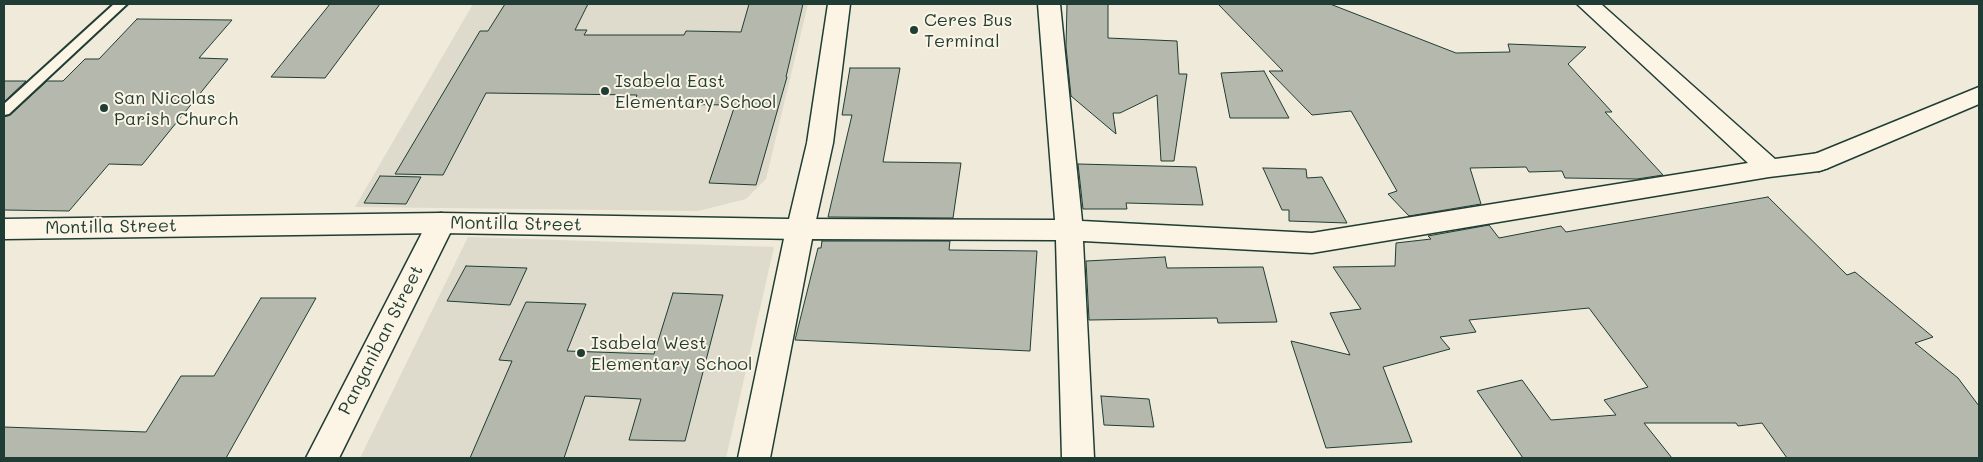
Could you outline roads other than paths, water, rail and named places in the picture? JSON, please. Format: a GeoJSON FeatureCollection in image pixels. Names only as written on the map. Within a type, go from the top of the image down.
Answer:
{"type":"FeatureCollection","features":[{"type":"Feature","properties":{"kind":"street"},"geometry":{"type":"LineString","coordinates":[[754,458],[800,229],[820,143],[839,4]]}},
{"type":"Feature","properties":{"kind":"street"},"geometry":{"type":"LineString","coordinates":[[1049,4],[1069,230],[1078,458]]}},
{"type":"Feature","properties":{"kind":"street"},"geometry":{"type":"LineString","coordinates":[[1588,4],[1689,93],[1769,168]]}},
{"type":"Feature","properties":{"kind":"street","name":"Montilla Street"},"geometry":{"type":"LineString","coordinates":[[4,229],[441,223],[800,229],[1069,230],[1312,243],[1769,168],[1820,162],[1979,95]]}},
{"type":"Feature","properties":{"kind":"street","name":"Panganiban Street"},"geometry":{"type":"LineString","coordinates":[[322,458],[441,223]]}},
{"type":"Feature","properties":{"kind":"lane"},"geometry":{"type":"LineString","coordinates":[[4,111],[121,4]]}},
{"type":"Feature","properties":{"kind":"place","name":"Ceres Bus Terminal"},"geometry":{"type":"Point","coordinates":[914,30]}},
{"type":"Feature","properties":{"kind":"place","name":"Isabela East Elementary School"},"geometry":{"type":"Point","coordinates":[605,91]}},
{"type":"Feature","properties":{"kind":"place","name":"San Nicolas Parish Church"},"geometry":{"type":"Point","coordinates":[104,108]}},
{"type":"Feature","properties":{"kind":"place","name":"Isabela West Elementary School"},"geometry":{"type":"Point","coordinates":[581,353]}}]}
